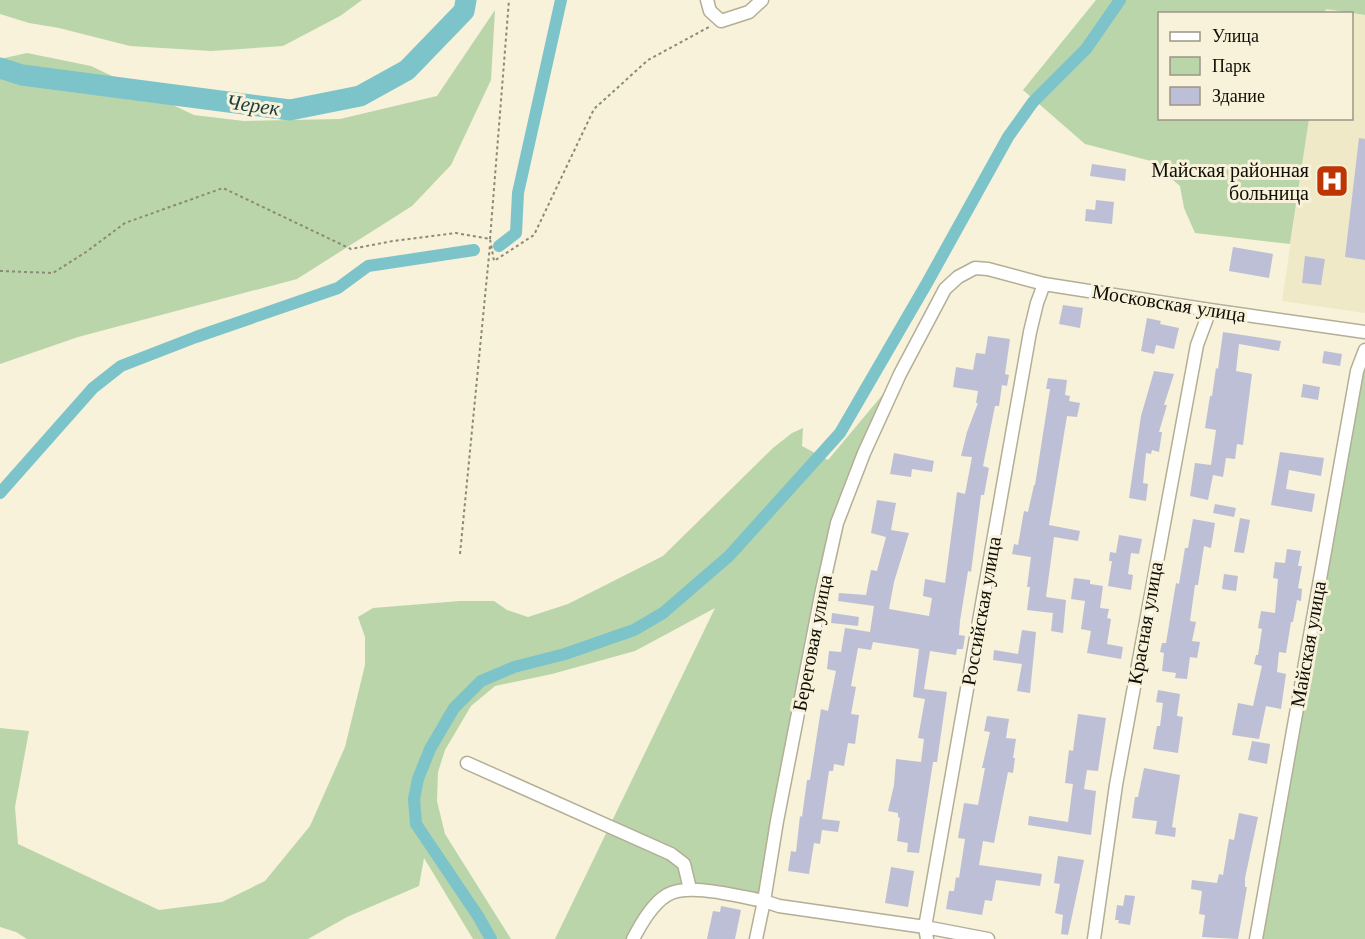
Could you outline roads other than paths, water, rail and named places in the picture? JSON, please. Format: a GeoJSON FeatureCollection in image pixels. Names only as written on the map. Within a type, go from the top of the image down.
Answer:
{"type":"FeatureCollection","features":[{"type":"Feature","properties":{"kind":"street"},"geometry":{"type":"LineString","coordinates":[[707,0],[710,10],[721,21],[749,12],[762,0]]}},
{"type":"Feature","properties":{"kind":"street","name":"Московская улица"},"geometry":{"type":"LineString","coordinates":[[975,268],[996,271],[1044,284],[1365,332]]}},
{"type":"Feature","properties":{"kind":"street","name":"Береговая улица"},"geometry":{"type":"LineString","coordinates":[[756,939],[779,809],[837,523],[864,453],[900,374],[940,298],[945,289],[958,277],[975,268]]}},
{"type":"Feature","properties":{"kind":"street","name":"Российская улица"},"geometry":{"type":"LineString","coordinates":[[926,933],[1030,332],[1044,284]]}},
{"type":"Feature","properties":{"kind":"street","name":"Красная улица"},"geometry":{"type":"LineString","coordinates":[[1094,939],[1116,785],[1170,491],[1197,345],[1210,310]]}},
{"type":"Feature","properties":{"kind":"street","name":"Майская улица"},"geometry":{"type":"LineString","coordinates":[[1256,939],[1357,371],[1365,350]]}},
{"type":"Feature","properties":{"kind":"street"},"geometry":{"type":"LineString","coordinates":[[467,763],[671,854],[684,864],[690,889]]}},
{"type":"Feature","properties":{"kind":"street"},"geometry":{"type":"LineString","coordinates":[[633,939],[646,916],[666,895],[690,889],[926,933],[988,939]]}},
{"type":"Feature","properties":{"kind":"waterway","name":"Черек"},"geometry":{"type":"LineString","coordinates":[[0,68],[22,75],[290,110],[360,96],[407,70],[464,11],[466,0]]}},
{"type":"Feature","properties":{"kind":"waterway"},"geometry":{"type":"LineString","coordinates":[[499,246],[516,233],[518,193],[561,0]]}},
{"type":"Feature","properties":{"kind":"waterway"},"geometry":{"type":"LineString","coordinates":[[491,939],[416,824],[414,799],[418,779],[430,749],[454,708],[481,681],[514,667],[565,654],[634,630],[663,613],[729,556],[840,433],[1008,137],[1033,102],[1086,49],[1120,0]]}},
{"type":"Feature","properties":{"kind":"waterway"},"geometry":{"type":"LineString","coordinates":[[0,493],[93,388],[121,366],[196,337],[338,288],[368,266],[474,250]]}},
{"type":"Feature","properties":{"kind":"place","name":"Майская районная больница"},"geometry":{"type":"Point","coordinates":[1332,181]}}]}
